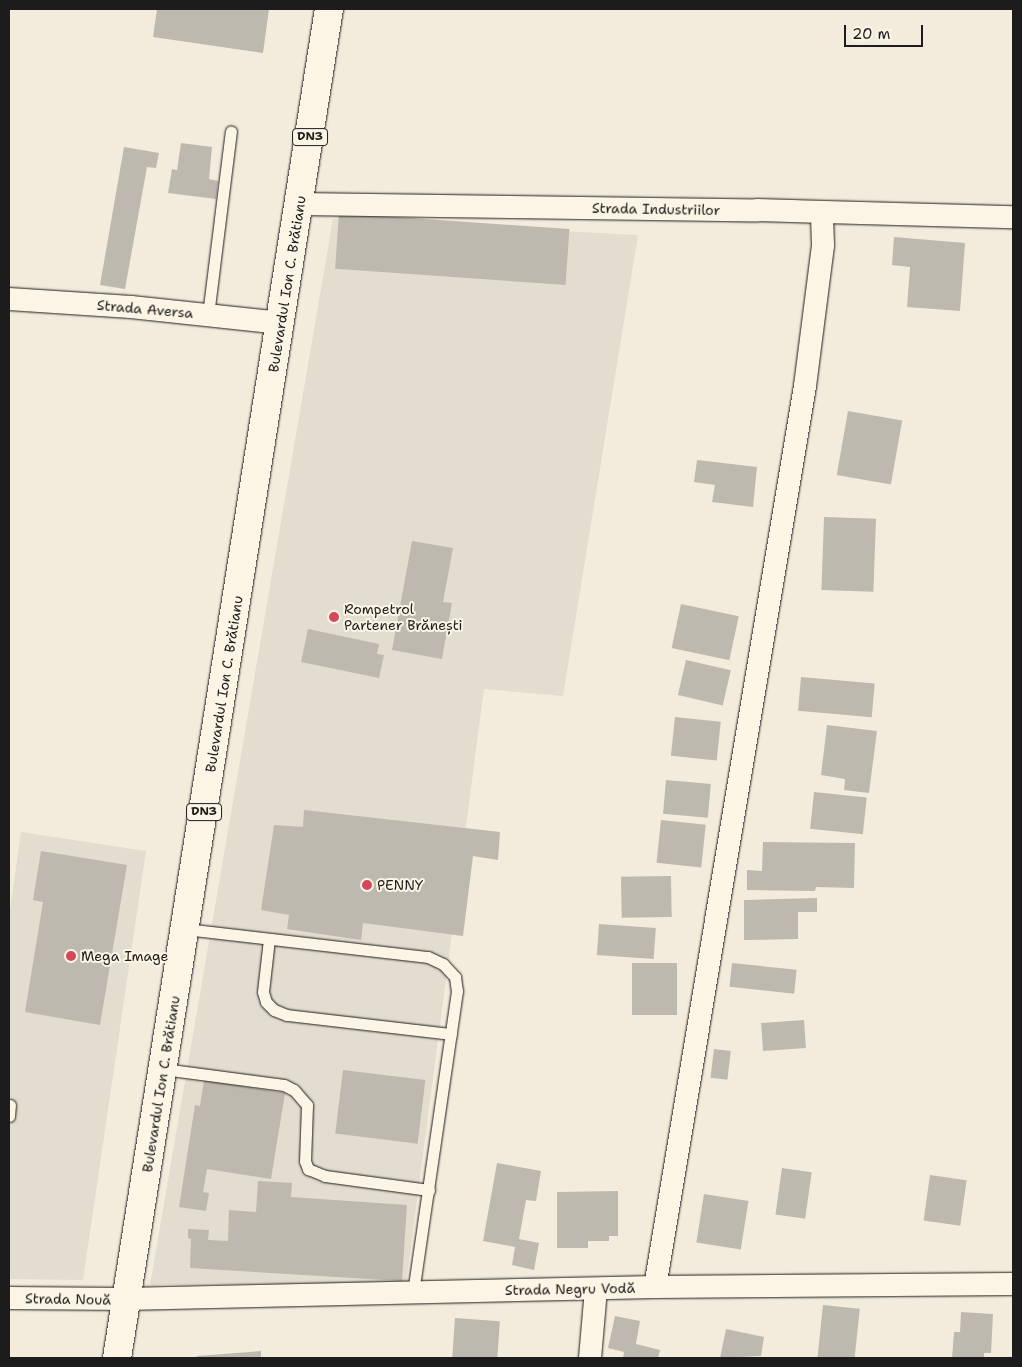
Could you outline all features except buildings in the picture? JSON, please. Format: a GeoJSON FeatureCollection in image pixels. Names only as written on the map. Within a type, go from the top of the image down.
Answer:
{"type":"FeatureCollection","features":[{"type":"Feature","properties":{"kind":"main road","name":"Bulevardul Ion C. Brătianu"},"geometry":{"type":"LineString","coordinates":[[117,1358],[300,204],[329,9]]}},
{"type":"Feature","properties":{"kind":"street","name":"Strada Industriilor"},"geometry":{"type":"LineString","coordinates":[[300,204],[822,212],[1013,217]]}},
{"type":"Feature","properties":{"kind":"street"},"geometry":{"type":"LineString","coordinates":[[655,1288],[808,368],[823,245],[822,212]]}},
{"type":"Feature","properties":{"kind":"street","name":"Strada Aversa"},"geometry":{"type":"LineString","coordinates":[[9,299],[113,306],[281,323]]}},
{"type":"Feature","properties":{"kind":"street","name":"Strada Negru Vodă"},"geometry":{"type":"LineString","coordinates":[[126,1299],[655,1288],[1013,1284]]}},
{"type":"Feature","properties":{"kind":"street"},"geometry":{"type":"LineString","coordinates":[[590,1358],[596,1289]]}},
{"type":"Feature","properties":{"kind":"street","name":"Strada Nouă"},"geometry":{"type":"LineString","coordinates":[[9,1298],[126,1299]]}},
{"type":"Feature","properties":{"kind":"lane"},"geometry":{"type":"LineString","coordinates":[[208,315],[230,131]]}},
{"type":"Feature","properties":{"kind":"lane"},"geometry":{"type":"LineString","coordinates":[[185,929],[428,957],[443,964],[455,977],[458,991],[414,1293]]}},
{"type":"Feature","properties":{"kind":"lane"},"geometry":{"type":"LineString","coordinates":[[268,939],[263,992],[266,1002],[274,1010],[287,1015],[451,1034]]}},
{"type":"Feature","properties":{"kind":"lane"},"geometry":{"type":"LineString","coordinates":[[163,1068],[284,1085],[294,1090],[307,1105],[305,1161],[308,1169],[324,1176],[429,1190]]}},
{"type":"Feature","properties":{"kind":"shaded area"},"geometry":{"type":"Polygon","coordinates":[[[333,219],[638,235],[563,696],[484,689],[406,1284],[150,1285],[333,219]]]}},
{"type":"Feature","properties":{"kind":"shaded area"},"geometry":{"type":"Polygon","coordinates":[[[21,832],[146,851],[83,1280],[9,1279],[9,918],[21,832]]]}},
{"type":"Feature","properties":{"kind":"place","name":"Rompetrol Partener Brănești"},"geometry":{"type":"Point","coordinates":[334,617]}},
{"type":"Feature","properties":{"kind":"place","name":"PENNY"},"geometry":{"type":"Point","coordinates":[367,885]}},
{"type":"Feature","properties":{"kind":"place","name":"Mega Image"},"geometry":{"type":"Point","coordinates":[71,956]}}]}
